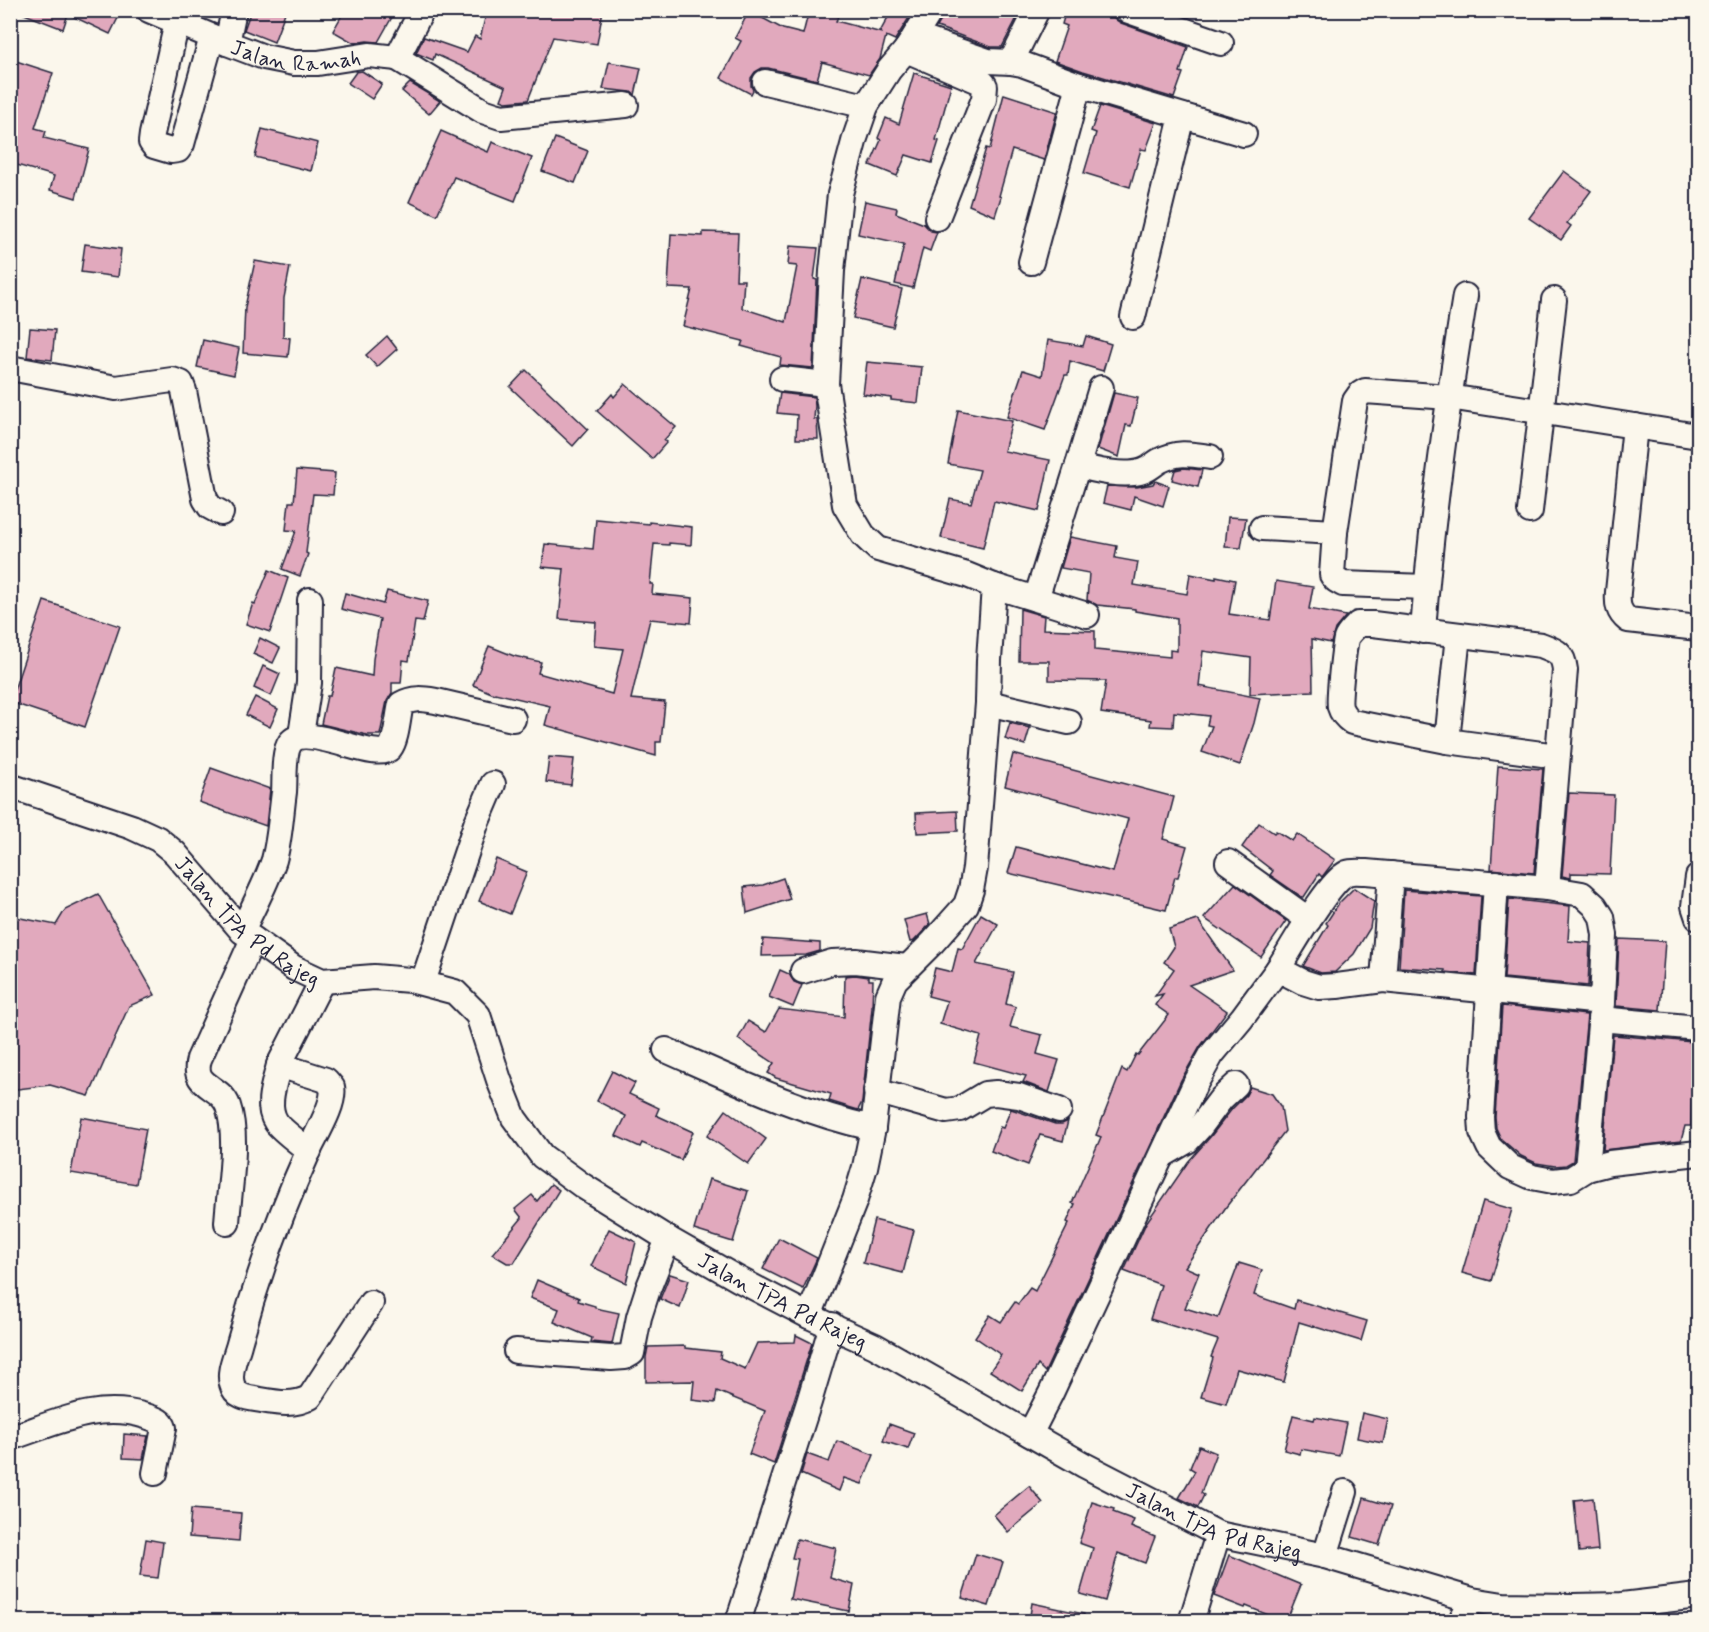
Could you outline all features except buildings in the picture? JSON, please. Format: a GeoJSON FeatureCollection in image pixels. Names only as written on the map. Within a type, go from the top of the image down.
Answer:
{"type":"FeatureCollection","features":[{"type":"Feature","properties":{"kind":"street","name":"Jalan Ramah"},"geometry":{"type":"LineString","coordinates":[[149,10],[264,57],[294,63],[318,63],[369,55],[397,58]]}},
{"type":"Feature","properties":{"kind":"street"},"geometry":{"type":"LineString","coordinates":[[177,22],[152,134],[154,146],[171,151],[178,150],[182,144],[219,40],[234,10]]}},
{"type":"Feature","properties":{"kind":"street"},"geometry":{"type":"LineString","coordinates":[[422,10],[397,58],[483,111],[501,117],[626,105]]}},
{"type":"Feature","properties":{"kind":"street"},"geometry":{"type":"LineString","coordinates":[[931,10],[911,43],[889,70],[866,106],[840,194],[832,271],[826,384],[846,505],[863,535],[878,549],[967,575],[994,586],[1087,615]]}},
{"type":"Feature","properties":{"kind":"street"},"geometry":{"type":"LineString","coordinates":[[1011,62],[1037,10]]}},
{"type":"Feature","properties":{"kind":"street"},"geometry":{"type":"LineString","coordinates":[[1126,10],[1221,43]]}},
{"type":"Feature","properties":{"kind":"street"},"geometry":{"type":"LineString","coordinates":[[911,43],[988,61],[1022,64],[1079,85],[1244,134]]}},
{"type":"Feature","properties":{"kind":"street"},"geometry":{"type":"LineString","coordinates":[[911,43],[986,86],[984,99],[938,218]]}},
{"type":"Feature","properties":{"kind":"street"},"geometry":{"type":"LineString","coordinates":[[765,82],[866,106]]}},
{"type":"Feature","properties":{"kind":"street"},"geometry":{"type":"LineString","coordinates":[[1031,262],[1079,85]]}},
{"type":"Feature","properties":{"kind":"street"},"geometry":{"type":"LineString","coordinates":[[1133,317],[1182,116]]}},
{"type":"Feature","properties":{"kind":"street"},"geometry":{"type":"LineString","coordinates":[[1423,631],[1426,587],[1449,397],[1465,296]]}},
{"type":"Feature","properties":{"kind":"street"},"geometry":{"type":"LineString","coordinates":[[1530,511],[1554,300]]}},
{"type":"Feature","properties":{"kind":"street"},"geometry":{"type":"LineString","coordinates":[[10,368],[116,387],[172,380],[181,383],[205,499],[210,507],[220,513]]}},
{"type":"Feature","properties":{"kind":"street"},"geometry":{"type":"LineString","coordinates":[[782,379],[826,384]]}},
{"type":"Feature","properties":{"kind":"street"},"geometry":{"type":"LineString","coordinates":[[1036,599],[1101,387]]}},
{"type":"Feature","properties":{"kind":"street"},"geometry":{"type":"LineString","coordinates":[[1426,587],[1343,584],[1332,575],[1335,532],[1355,401],[1365,391],[1449,397],[1698,436]]}},
{"type":"Feature","properties":{"kind":"street"},"geometry":{"type":"LineString","coordinates":[[1635,426],[1617,600],[1618,609],[1628,620],[1698,628]]}},
{"type":"Feature","properties":{"kind":"street"},"geometry":{"type":"LineString","coordinates":[[1078,465],[1095,471],[1125,473],[1143,471],[1160,461],[1185,453],[1210,457]]}},
{"type":"Feature","properties":{"kind":"street"},"geometry":{"type":"LineString","coordinates":[[1262,528],[1335,532]]}},
{"type":"Feature","properties":{"kind":"street"},"geometry":{"type":"LineString","coordinates":[[809,1316],[855,1200],[865,1167],[873,1128],[888,996],[895,980],[906,967],[966,905],[973,879],[988,703],[988,660],[994,586]]}},
{"type":"Feature","properties":{"kind":"street"},"geometry":{"type":"LineString","coordinates":[[301,735],[309,683],[310,600]]}},
{"type":"Feature","properties":{"kind":"street"},"geometry":{"type":"LineString","coordinates":[[1547,888],[1565,670],[1560,653],[1541,645],[1373,624],[1358,624],[1346,638],[1340,705],[1344,716],[1352,722],[1447,741],[1557,756]]}},
{"type":"Feature","properties":{"kind":"street"},"geometry":{"type":"LineString","coordinates":[[1447,741],[1458,635]]}},
{"type":"Feature","properties":{"kind":"street"},"geometry":{"type":"LineString","coordinates":[[227,1223],[233,1141],[231,1116],[227,1103],[220,1094],[204,1083],[197,1067],[274,857],[280,825],[285,753],[291,741],[301,735],[375,751],[385,751],[390,747],[396,730],[401,704],[409,699],[436,701],[513,719]]}},
{"type":"Feature","properties":{"kind":"street"},"geometry":{"type":"LineString","coordinates":[[988,703],[1069,722]]}},
{"type":"Feature","properties":{"kind":"street"},"geometry":{"type":"LineString","coordinates":[[423,982],[476,824],[493,784]]}},
{"type":"Feature","properties":{"kind":"street","name":"Jalan TPA Pd Rajeg"},"geometry":{"type":"LineString","coordinates":[[10,786],[132,827],[158,839],[175,853],[247,935],[294,968],[322,981],[375,977],[423,982],[455,992],[478,1015],[514,1118],[542,1156],[583,1186],[738,1279],[809,1316],[875,1346],[1132,1491],[1218,1533],[1325,1556],[1472,1600],[1502,1613],[1573,1606],[1622,1605],[1698,1596]]}},
{"type":"Feature","properties":{"kind":"street"},"geometry":{"type":"LineString","coordinates":[[1228,862],[1309,920]]}},
{"type":"Feature","properties":{"kind":"street"},"geometry":{"type":"LineString","coordinates":[[1030,1434],[1194,1086],[1212,1054],[1278,969],[1333,885],[1347,873],[1366,872],[1547,888],[1582,894],[1595,906],[1602,917],[1605,935],[1601,1011],[1587,1168]]}},
{"type":"Feature","properties":{"kind":"street"},"geometry":{"type":"LineString","coordinates":[[1383,980],[1391,874]]}},
{"type":"Feature","properties":{"kind":"street"},"geometry":{"type":"LineString","coordinates":[[1698,877],[1694,906],[1698,918]]}},
{"type":"Feature","properties":{"kind":"street"},"geometry":{"type":"LineString","coordinates":[[1496,883],[1481,1117],[1482,1132],[1489,1147],[1510,1167],[1532,1177],[1553,1181],[1570,1179],[1587,1168],[1610,1163],[1698,1154],[1698,1148]]}},
{"type":"Feature","properties":{"kind":"street"},"geometry":{"type":"LineString","coordinates":[[803,971],[832,962],[856,961],[906,967]]}},
{"type":"Feature","properties":{"kind":"street"},"geometry":{"type":"LineString","coordinates":[[1278,969],[1302,982],[1319,987],[1383,980],[1489,990],[1698,1028]]}},
{"type":"Feature","properties":{"kind":"street"},"geometry":{"type":"LineString","coordinates":[[309,1151],[276,1123],[271,1101],[279,1065],[322,981]]}},
{"type":"Feature","properties":{"kind":"street"},"geometry":{"type":"LineString","coordinates":[[666,1050],[782,1101],[840,1121],[873,1128]]}},
{"type":"Feature","properties":{"kind":"street"},"geometry":{"type":"LineString","coordinates":[[279,1065],[326,1080],[332,1087],[332,1100],[274,1239],[243,1330],[230,1375],[236,1393],[245,1398],[286,1404],[304,1401],[310,1397],[371,1303]]}},
{"type":"Feature","properties":{"kind":"street"},"geometry":{"type":"LineString","coordinates":[[1162,1155],[1187,1141],[1221,1099],[1236,1085]]}},
{"type":"Feature","properties":{"kind":"street"},"geometry":{"type":"LineString","coordinates":[[876,1091],[946,1111],[960,1109],[985,1094],[996,1093],[1019,1096],[1059,1110]]}},
{"type":"Feature","properties":{"kind":"street"},"geometry":{"type":"LineString","coordinates":[[516,1351],[611,1358],[625,1357],[632,1353],[639,1317],[668,1239]]}},
{"type":"Feature","properties":{"kind":"street"},"geometry":{"type":"LineString","coordinates":[[738,1622],[832,1325]]}},
{"type":"Feature","properties":{"kind":"street"},"geometry":{"type":"LineString","coordinates":[[10,1438],[66,1417],[97,1411],[122,1411],[144,1415],[159,1421],[164,1428],[155,1473]]}},
{"type":"Feature","properties":{"kind":"street"},"geometry":{"type":"LineString","coordinates":[[1325,1556],[1346,1492]]}},
{"type":"Feature","properties":{"kind":"street"},"geometry":{"type":"LineString","coordinates":[[1191,1622],[1218,1533]]}},
{"type":"Feature","properties":{"kind":"street"},"geometry":{"type":"LineString","coordinates":[[1460,1622],[1472,1600]]}}]}
